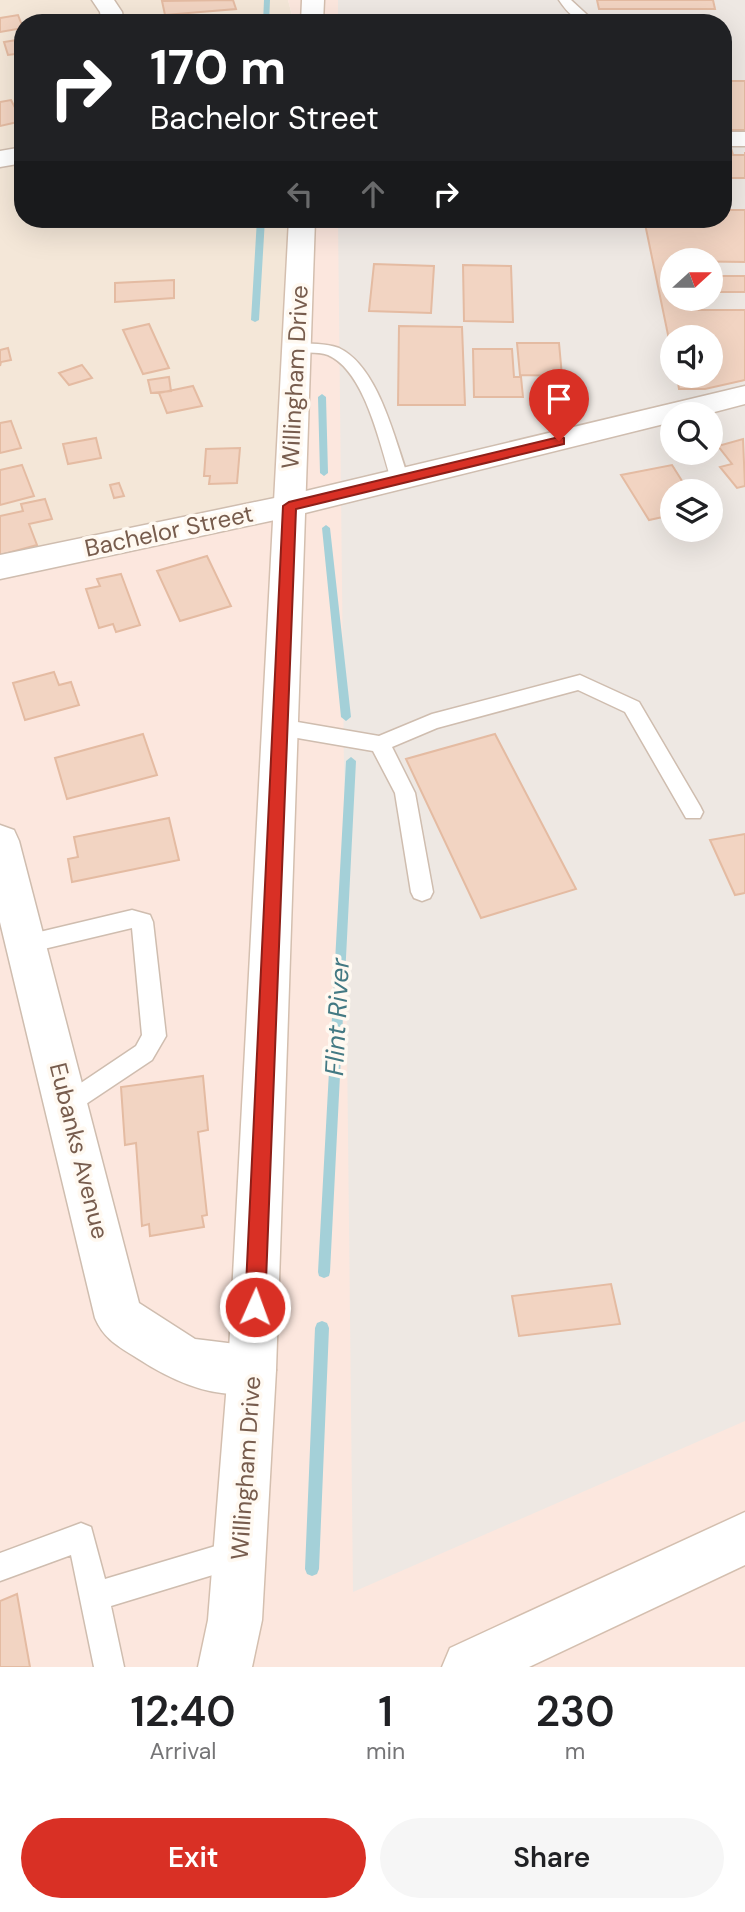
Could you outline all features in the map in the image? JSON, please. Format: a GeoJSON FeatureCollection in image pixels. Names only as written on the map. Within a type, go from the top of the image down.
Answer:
{"type":"FeatureCollection","features":[{"type":"Feature","properties":{"kind":"street","name":"Willingham Drive"},"geometry":{"type":"LineString","coordinates":[[225,1667],[235,1620],[252,1370],[302,228]]}},
{"type":"Feature","properties":{"kind":"street","name":"Bachelor Street"},"geometry":{"type":"LineString","coordinates":[[0,567],[289,506],[745,396]]}},
{"type":"Feature","properties":{"kind":"street","name":"Eubanks Avenue"},"geometry":{"type":"LineString","coordinates":[[0,841],[119,1318],[187,1362],[252,1370]]}},
{"type":"Feature","properties":{"kind":"street"},"geometry":{"type":"LineString","coordinates":[[469,1667],[742,1547]]}},
{"type":"Feature","properties":{"kind":"lane"},"geometry":{"type":"LineString","coordinates":[[565,0],[578,14]]}},
{"type":"Feature","properties":{"kind":"lane"},"geometry":{"type":"LineString","coordinates":[[296,348],[332,351],[348,361],[362,376],[400,479]]}},
{"type":"Feature","properties":{"kind":"lane"},"geometry":{"type":"LineString","coordinates":[[280,727],[380,744],[432,722],[580,682],[632,707],[693,812]]}},
{"type":"Feature","properties":{"kind":"lane"},"geometry":{"type":"LineString","coordinates":[[380,744],[405,793],[422,892]]}},
{"type":"Feature","properties":{"kind":"lane"},"geometry":{"type":"LineString","coordinates":[[27,944],[132,919],[142,922],[155,1036],[144,1053],[68,1105]]}},
{"type":"Feature","properties":{"kind":"lane"},"geometry":{"type":"LineString","coordinates":[[0,1567],[81,1537],[109,1667]]}},
{"type":"Feature","properties":{"kind":"lane"},"geometry":{"type":"LineString","coordinates":[[93,1597],[241,1552]]}},
{"type":"Feature","properties":{"kind":"shaded area"},"geometry":{"type":"Polygon","coordinates":[[[0,0],[288,0],[292,14],[14,14],[14,228],[289,228],[273,512],[0,578],[0,0]]]}},
{"type":"Feature","properties":{"kind":"shaded area"},"geometry":{"type":"Polygon","coordinates":[[[288,0],[745,0],[745,1667],[0,1667],[0,578],[273,512],[289,228],[732,228],[732,14],[292,14],[288,0]]]}},
{"type":"Feature","properties":{"kind":"shaded area"},"geometry":{"type":"Polygon","coordinates":[[[338,0],[745,0],[745,1421],[353,1592],[338,228],[732,228],[732,14],[338,14],[338,0]]]}},
{"type":"Feature","properties":{"kind":"building"},"geometry":{"type":"Polygon","coordinates":[[[233,0],[236,9],[165,14],[162,1],[233,0]]]}},
{"type":"Feature","properties":{"kind":"building"},"geometry":{"type":"Polygon","coordinates":[[[597,0],[713,0],[715,9],[599,9],[597,0]]]}},
{"type":"Feature","properties":{"kind":"building"},"geometry":{"type":"Polygon","coordinates":[[[14,16],[14,30],[0,32],[0,18],[14,16]]]}},
{"type":"Feature","properties":{"kind":"building"},"geometry":{"type":"Polygon","coordinates":[[[14,40],[14,54],[8,55],[4,42],[14,40]]]}},
{"type":"Feature","properties":{"kind":"building"},"geometry":{"type":"Polygon","coordinates":[[[732,81],[745,81],[745,130],[732,130],[732,81]]]}},
{"type":"Feature","properties":{"kind":"building"},"geometry":{"type":"Polygon","coordinates":[[[11,100],[14,106],[14,123],[0,126],[0,102],[11,100]]]}},
{"type":"Feature","properties":{"kind":"building"},"geometry":{"type":"Polygon","coordinates":[[[732,152],[733,155],[745,155],[745,178],[732,178],[732,152]]]}},
{"type":"Feature","properties":{"kind":"building"},"geometry":{"type":"Polygon","coordinates":[[[732,210],[745,210],[745,262],[723,262],[723,248],[660,248],[660,296],[646,228],[732,228],[732,210]]]}},
{"type":"Feature","properties":{"kind":"building"},"geometry":{"type":"Polygon","coordinates":[[[374,264],[434,266],[431,313],[369,311],[374,264]]]}},
{"type":"Feature","properties":{"kind":"building"},"geometry":{"type":"Polygon","coordinates":[[[463,265],[511,266],[513,322],[464,321],[463,265]]]}},
{"type":"Feature","properties":{"kind":"building"},"geometry":{"type":"Polygon","coordinates":[[[723,276],[745,276],[745,292],[723,292],[723,276]]]}},
{"type":"Feature","properties":{"kind":"building"},"geometry":{"type":"Polygon","coordinates":[[[174,280],[174,298],[115,302],[115,283],[174,280]]]}},
{"type":"Feature","properties":{"kind":"building"},"geometry":{"type":"Polygon","coordinates":[[[745,310],[745,380],[723,385],[723,325],[666,325],[663,312],[745,310]]]}},
{"type":"Feature","properties":{"kind":"building"},"geometry":{"type":"Polygon","coordinates":[[[149,324],[169,368],[143,374],[123,330],[149,324]]]}},
{"type":"Feature","properties":{"kind":"building"},"geometry":{"type":"Polygon","coordinates":[[[399,326],[462,327],[465,405],[398,405],[399,326]]]}},
{"type":"Feature","properties":{"kind":"building"},"geometry":{"type":"Polygon","coordinates":[[[517,343],[559,343],[562,376],[520,375],[517,343]]]}},
{"type":"Feature","properties":{"kind":"building"},"geometry":{"type":"Polygon","coordinates":[[[8,348],[11,360],[1,362],[0,366],[0,350],[8,348]]]}},
{"type":"Feature","properties":{"kind":"building"},"geometry":{"type":"Polygon","coordinates":[[[473,349],[512,349],[514,377],[521,377],[523,397],[474,397],[473,349]]]}},
{"type":"Feature","properties":{"kind":"building"},"geometry":{"type":"Polygon","coordinates":[[[82,365],[92,378],[69,385],[59,373],[82,365]]]}},
{"type":"Feature","properties":{"kind":"building"},"geometry":{"type":"Polygon","coordinates":[[[169,377],[171,391],[151,393],[148,380],[169,377]]]}},
{"type":"Feature","properties":{"kind":"building"},"geometry":{"type":"Polygon","coordinates":[[[193,386],[202,406],[167,413],[159,393],[193,386]]]}},
{"type":"Feature","properties":{"kind":"building"},"geometry":{"type":"Polygon","coordinates":[[[11,421],[21,448],[0,453],[0,423],[11,421]]]}},
{"type":"Feature","properties":{"kind":"building"},"geometry":{"type":"Polygon","coordinates":[[[96,438],[101,458],[68,464],[63,444],[96,438]]]}},
{"type":"Feature","properties":{"kind":"building"},"geometry":{"type":"Polygon","coordinates":[[[743,439],[745,486],[737,488],[720,467],[732,464],[723,452],[723,445],[743,439]]]}},
{"type":"Feature","properties":{"kind":"building"},"geometry":{"type":"Polygon","coordinates":[[[240,448],[237,483],[209,484],[210,476],[204,476],[206,449],[240,448]]]}},
{"type":"Feature","properties":{"kind":"building"},"geometry":{"type":"Polygon","coordinates":[[[22,465],[34,496],[0,505],[0,470],[22,465]]]}},
{"type":"Feature","properties":{"kind":"building"},"geometry":{"type":"Polygon","coordinates":[[[672,465],[681,479],[660,479],[660,518],[649,520],[621,475],[672,465]]]}},
{"type":"Feature","properties":{"kind":"building"},"geometry":{"type":"Polygon","coordinates":[[[119,483],[124,496],[114,498],[110,485],[119,483]]]}},
{"type":"Feature","properties":{"kind":"building"},"geometry":{"type":"Polygon","coordinates":[[[45,499],[52,519],[29,524],[37,545],[0,555],[0,516],[23,511],[21,504],[45,499]]]}},
{"type":"Feature","properties":{"kind":"building"},"geometry":{"type":"Polygon","coordinates":[[[207,556],[231,606],[180,621],[157,571],[207,556]]]}},
{"type":"Feature","properties":{"kind":"building"},"geometry":{"type":"Polygon","coordinates":[[[121,574],[140,625],[116,632],[113,624],[99,628],[86,589],[100,586],[97,579],[121,574]]]}},
{"type":"Feature","properties":{"kind":"building"},"geometry":{"type":"Polygon","coordinates":[[[54,672],[59,685],[71,682],[79,705],[25,720],[13,683],[54,672]]]}},
{"type":"Feature","properties":{"kind":"building"},"geometry":{"type":"Polygon","coordinates":[[[143,734],[157,775],[67,799],[55,758],[143,734]]]}},
{"type":"Feature","properties":{"kind":"building"},"geometry":{"type":"Polygon","coordinates":[[[495,734],[576,889],[481,918],[406,759],[495,734]]]}},
{"type":"Feature","properties":{"kind":"building"},"geometry":{"type":"Polygon","coordinates":[[[169,818],[179,860],[72,882],[68,859],[78,857],[74,837],[169,818]]]}},
{"type":"Feature","properties":{"kind":"building"},"geometry":{"type":"Polygon","coordinates":[[[745,834],[745,893],[735,895],[710,840],[745,834]]]}},
{"type":"Feature","properties":{"kind":"building"},"geometry":{"type":"Polygon","coordinates":[[[203,1076],[208,1130],[198,1132],[207,1215],[202,1216],[204,1227],[150,1236],[149,1224],[142,1226],[136,1143],[125,1145],[121,1087],[203,1076]]]}},
{"type":"Feature","properties":{"kind":"building"},"geometry":{"type":"Polygon","coordinates":[[[611,1284],[620,1324],[519,1336],[512,1296],[611,1284]]]}},
{"type":"Feature","properties":{"kind":"building"},"geometry":{"type":"Polygon","coordinates":[[[17,1594],[30,1667],[0,1667],[0,1601],[17,1594]]]}},
{"type":"Feature","properties":{"kind":"waterway","name":"Flint River"},"geometry":{"type":"LineString","coordinates":[[266,14],[267,0]]}},
{"type":"Feature","properties":{"kind":"waterway","name":"Flint River"},"geometry":{"type":"LineString","coordinates":[[255,320],[260,228]]}},
{"type":"Feature","properties":{"kind":"waterway","name":"Flint River"},"geometry":{"type":"LineString","coordinates":[[322,397],[324,473]]}},
{"type":"Feature","properties":{"kind":"waterway","name":"Flint River"},"geometry":{"type":"LineString","coordinates":[[326,528],[346,717]]}},
{"type":"Feature","properties":{"kind":"waterway","name":"Flint River"},"geometry":{"type":"LineString","coordinates":[[324,1272],[351,761]]}},
{"type":"Feature","properties":{"kind":"waterway","name":"Flint River"},"geometry":{"type":"LineString","coordinates":[[312,1569],[322,1328]]}},
{"type":"Feature","properties":{"kind":"route"},"geometry":{"type":"LineString","coordinates":[[255,1307],[289,506],[559,441]]}}]}
